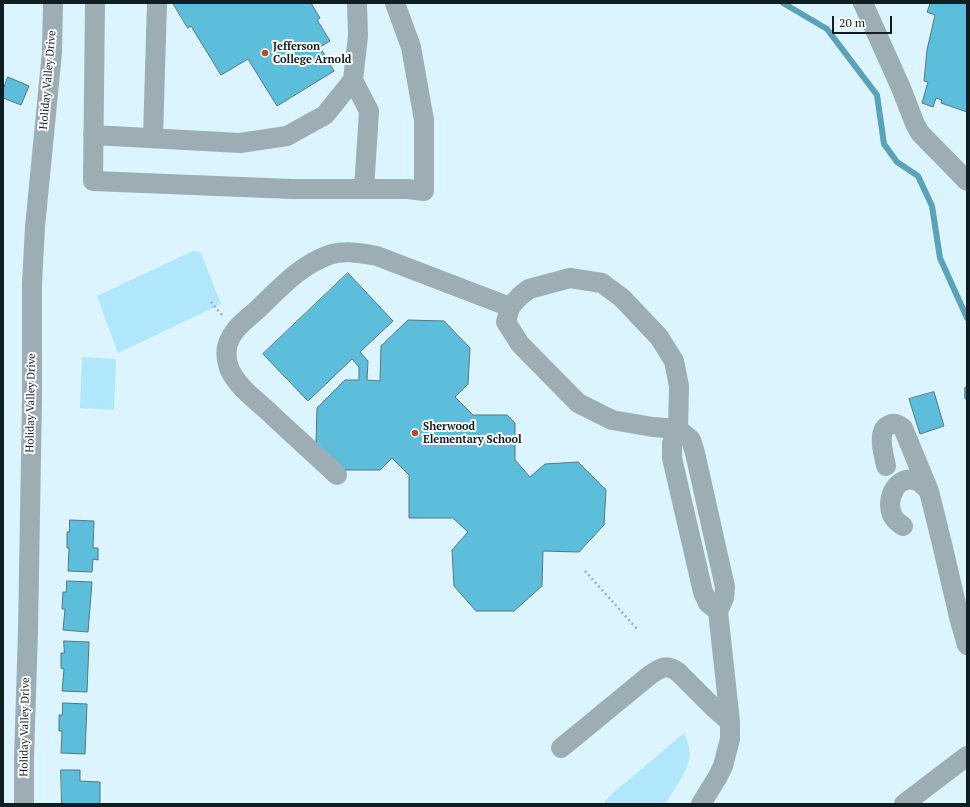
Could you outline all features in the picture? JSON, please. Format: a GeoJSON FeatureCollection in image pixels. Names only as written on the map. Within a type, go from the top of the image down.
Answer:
{"type":"FeatureCollection","features":[{"type":"Feature","properties":{"kind":"street","name":"Holiday Valley Drive"},"geometry":{"type":"LineString","coordinates":[[24,804],[30,513],[32,284],[35,227],[52,52],[54,3]]}},
{"type":"Feature","properties":{"kind":"street"},"geometry":{"type":"LineString","coordinates":[[95,3],[93,180],[292,188],[424,191],[424,120],[411,47],[396,3]]}},
{"type":"Feature","properties":{"kind":"street"},"geometry":{"type":"LineString","coordinates":[[153,138],[157,3]]}},
{"type":"Feature","properties":{"kind":"street"},"geometry":{"type":"LineString","coordinates":[[93,134],[240,143],[287,136],[326,115],[353,80],[358,36],[357,3]]}},
{"type":"Feature","properties":{"kind":"street"},"geometry":{"type":"LineString","coordinates":[[863,3],[901,88],[915,124],[925,138],[967,181]]}},
{"type":"Feature","properties":{"kind":"street"},"geometry":{"type":"LineString","coordinates":[[353,80],[369,111],[364,189]]}},
{"type":"Feature","properties":{"kind":"street"},"geometry":{"type":"LineString","coordinates":[[337,475],[249,393],[234,377],[229,368],[227,348],[230,338],[235,331],[302,269],[315,260],[330,254],[346,252],[376,256],[510,307]]}},
{"type":"Feature","properties":{"kind":"street"},"geometry":{"type":"LineString","coordinates":[[678,429],[679,386],[674,361],[659,337],[650,327],[622,298],[607,287],[602,284],[570,278],[529,289],[510,307],[506,322],[520,344],[578,404],[612,420],[653,427],[678,429],[691,440],[697,460],[725,587],[724,598],[718,611],[730,722],[730,739],[723,766],[701,804]]}},
{"type":"Feature","properties":{"kind":"street"},"geometry":{"type":"LineString","coordinates":[[886,466],[881,436],[884,428],[889,424],[898,424],[904,428],[929,491],[967,645]]}},
{"type":"Feature","properties":{"kind":"street"},"geometry":{"type":"LineString","coordinates":[[903,526],[894,518],[890,508],[894,488],[908,480],[914,480],[920,482],[929,491]]}},
{"type":"Feature","properties":{"kind":"street"},"geometry":{"type":"LineString","coordinates":[[560,748],[650,675],[666,666],[678,672],[730,722]]}},
{"type":"Feature","properties":{"kind":"street"},"geometry":{"type":"LineString","coordinates":[[904,804],[967,756]]}},
{"type":"Feature","properties":{"kind":"path"},"geometry":{"type":"LineString","coordinates":[[584,571],[637,629]]}},
{"type":"Feature","properties":{"kind":"shaded area"},"geometry":{"type":"Polygon","coordinates":[[[193,251],[201,253],[221,304],[118,353],[97,296],[193,251]]]}},
{"type":"Feature","properties":{"kind":"shaded area"},"geometry":{"type":"Polygon","coordinates":[[[82,357],[116,359],[114,410],[80,408],[82,357]]]}},
{"type":"Feature","properties":{"kind":"shaded area"},"geometry":{"type":"Polygon","coordinates":[[[684,733],[690,750],[690,757],[682,777],[665,804],[604,804],[612,794],[684,733]]]}},
{"type":"Feature","properties":{"kind":"building","name":"Jefferson College Arnold"},"geometry":{"type":"Polygon","coordinates":[[[173,3],[311,3],[320,18],[317,20],[330,41],[320,47],[334,71],[277,106],[248,59],[221,75],[191,26],[188,28],[173,3]]]}},
{"type":"Feature","properties":{"kind":"building"},"geometry":{"type":"Polygon","coordinates":[[[926,3],[967,3],[967,112],[941,103],[942,100],[936,98],[933,107],[922,103],[928,82],[924,81],[927,50],[935,15],[927,12],[930,4],[926,3]]]}},
{"type":"Feature","properties":{"kind":"building"},"geometry":{"type":"Polygon","coordinates":[[[8,77],[29,86],[21,105],[3,98],[3,90],[8,77]]]}},
{"type":"Feature","properties":{"kind":"building","name":"Sherwood Elementary School"},"geometry":{"type":"Polygon","coordinates":[[[348,273],[393,321],[360,352],[368,361],[367,380],[380,381],[381,346],[408,320],[444,321],[470,348],[468,384],[455,397],[473,415],[507,415],[515,423],[515,460],[530,477],[545,464],[578,462],[606,490],[604,525],[579,552],[543,551],[542,586],[514,611],[476,611],[454,586],[452,550],[468,532],[453,518],[409,518],[409,475],[392,458],[380,470],[345,470],[316,443],[317,408],[345,380],[359,380],[359,367],[352,359],[308,401],[263,354],[348,273]]]}},
{"type":"Feature","properties":{"kind":"building"},"geometry":{"type":"Polygon","coordinates":[[[934,392],[944,426],[920,434],[909,399],[934,392]]]}},
{"type":"Feature","properties":{"kind":"building"},"geometry":{"type":"Polygon","coordinates":[[[70,520],[94,521],[93,548],[98,548],[98,560],[93,559],[92,572],[68,571],[69,548],[67,548],[67,532],[69,532],[70,520]]]}},
{"type":"Feature","properties":{"kind":"building"},"geometry":{"type":"Polygon","coordinates":[[[67,581],[92,582],[88,632],[63,630],[65,609],[62,609],[63,592],[66,592],[67,581]]]}},
{"type":"Feature","properties":{"kind":"building"},"geometry":{"type":"Polygon","coordinates":[[[64,641],[89,642],[87,692],[62,691],[64,669],[61,668],[61,653],[64,653],[64,641]]]}},
{"type":"Feature","properties":{"kind":"building"},"geometry":{"type":"Polygon","coordinates":[[[63,703],[87,704],[85,754],[61,753],[62,731],[59,731],[59,715],[62,715],[63,703]]]}},
{"type":"Feature","properties":{"kind":"building"},"geometry":{"type":"Polygon","coordinates":[[[61,770],[80,770],[80,781],[100,782],[100,804],[62,804],[61,770]]]}},
{"type":"Feature","properties":{"kind":"waterway"},"geometry":{"type":"LineString","coordinates":[[783,3],[827,29],[877,95],[884,144],[897,162],[918,176],[932,206],[940,258],[967,318]]}},
{"type":"Feature","properties":{"kind":"waterway"},"geometry":{"type":"LineString","coordinates":[[967,389],[967,397]]}},
{"type":"Feature","properties":{"kind":"place","name":"Jefferson College Arnold"},"geometry":{"type":"Point","coordinates":[265,53]}},
{"type":"Feature","properties":{"kind":"place","name":"Sherwood Elementary School"},"geometry":{"type":"Point","coordinates":[415,433]}}]}
